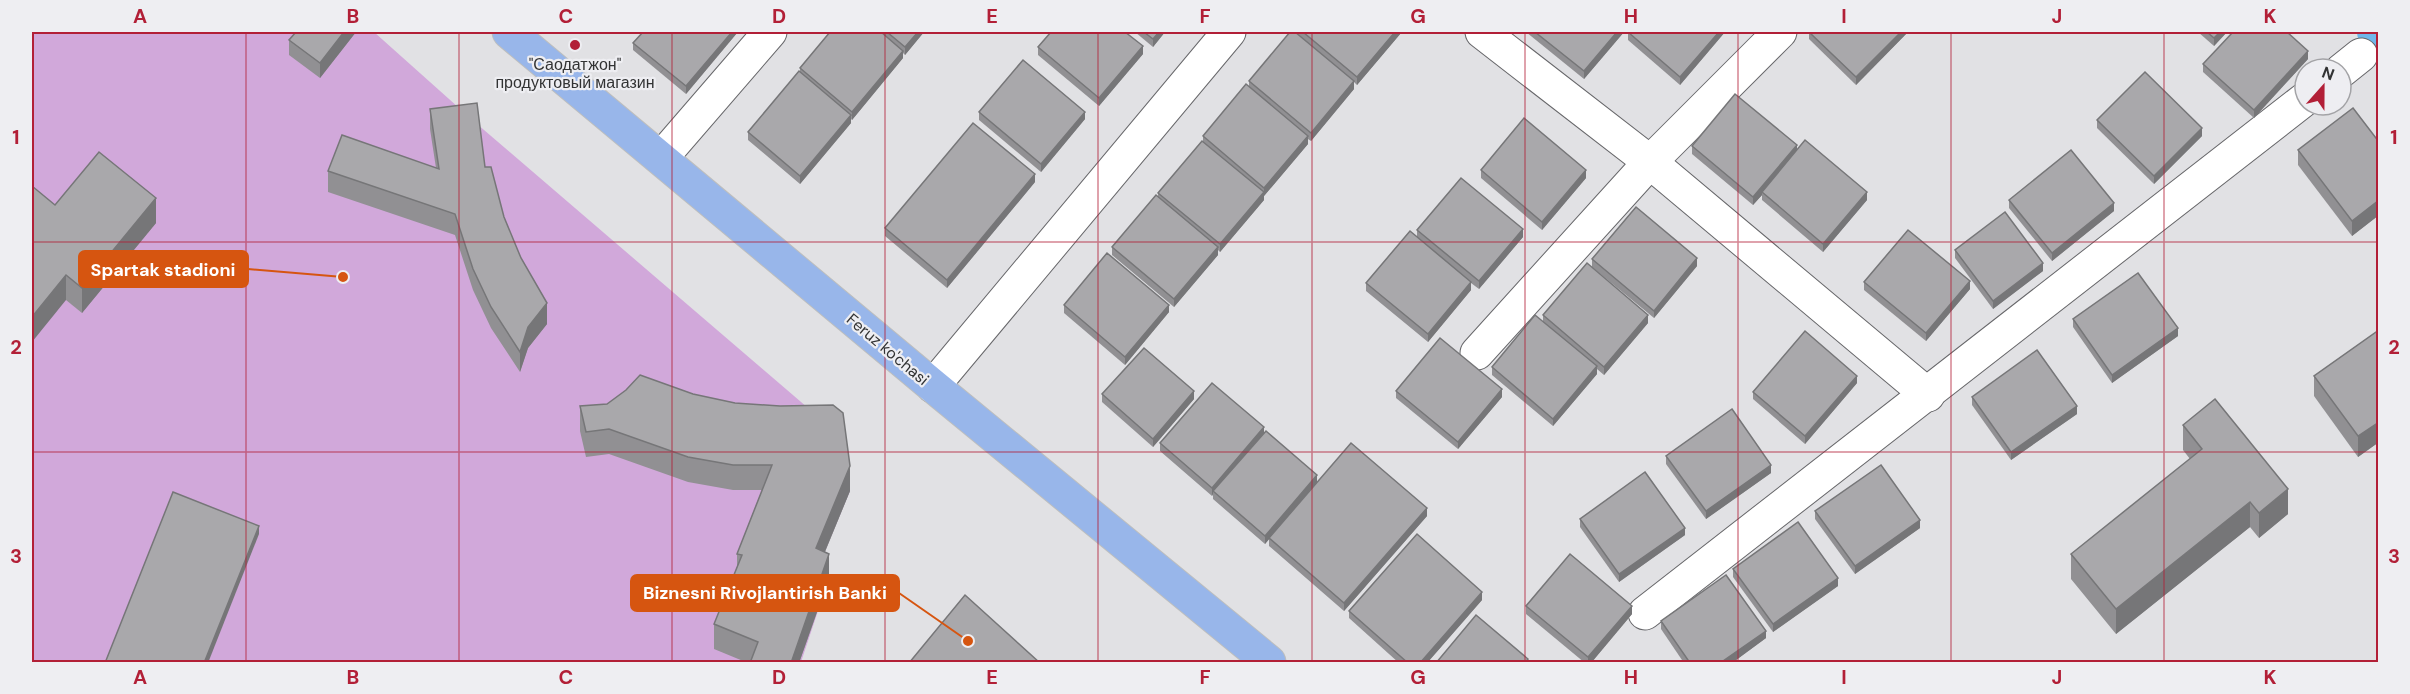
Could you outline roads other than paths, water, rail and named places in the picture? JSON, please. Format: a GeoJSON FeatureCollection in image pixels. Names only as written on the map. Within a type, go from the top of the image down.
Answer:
{"type":"FeatureCollection","features":[{"type":"Feature","properties":{"kind":"main road","name":"Feruz ko'chasi"},"geometry":{"type":"LineString","coordinates":[[509,32],[1269,663]]}},
{"type":"Feature","properties":{"kind":"street"},"geometry":{"type":"LineString","coordinates":[[662,157],[770,32]]}},
{"type":"Feature","properties":{"kind":"street"},"geometry":{"type":"LineString","coordinates":[[933,386],[1229,32]]}},
{"type":"Feature","properties":{"kind":"street"},"geometry":{"type":"LineString","coordinates":[[1482,32],[1650,162],[1928,394]]}},
{"type":"Feature","properties":{"kind":"street"},"geometry":{"type":"LineString","coordinates":[[1477,353],[1650,162],[1780,32]]}},
{"type":"Feature","properties":{"kind":"street"},"geometry":{"type":"LineString","coordinates":[[1645,613],[2293,108]]}},
{"type":"Feature","properties":{"kind":"waterway"},"geometry":{"type":"LineString","coordinates":[[2375,32],[2378,36]]}},
{"type":"Feature","properties":{"kind":"place","name":"\"Саодатжон\" продуктовый магазин"},"geometry":{"type":"Point","coordinates":[575,45]}},
{"type":"Feature","properties":{"kind":"place","name":"Spartak stadioni"},"geometry":{"type":"Point","coordinates":[343,277]}},
{"type":"Feature","properties":{"kind":"place","name":"Biznesni Rivojlantirish Banki"},"geometry":{"type":"Point","coordinates":[968,641]}}]}
